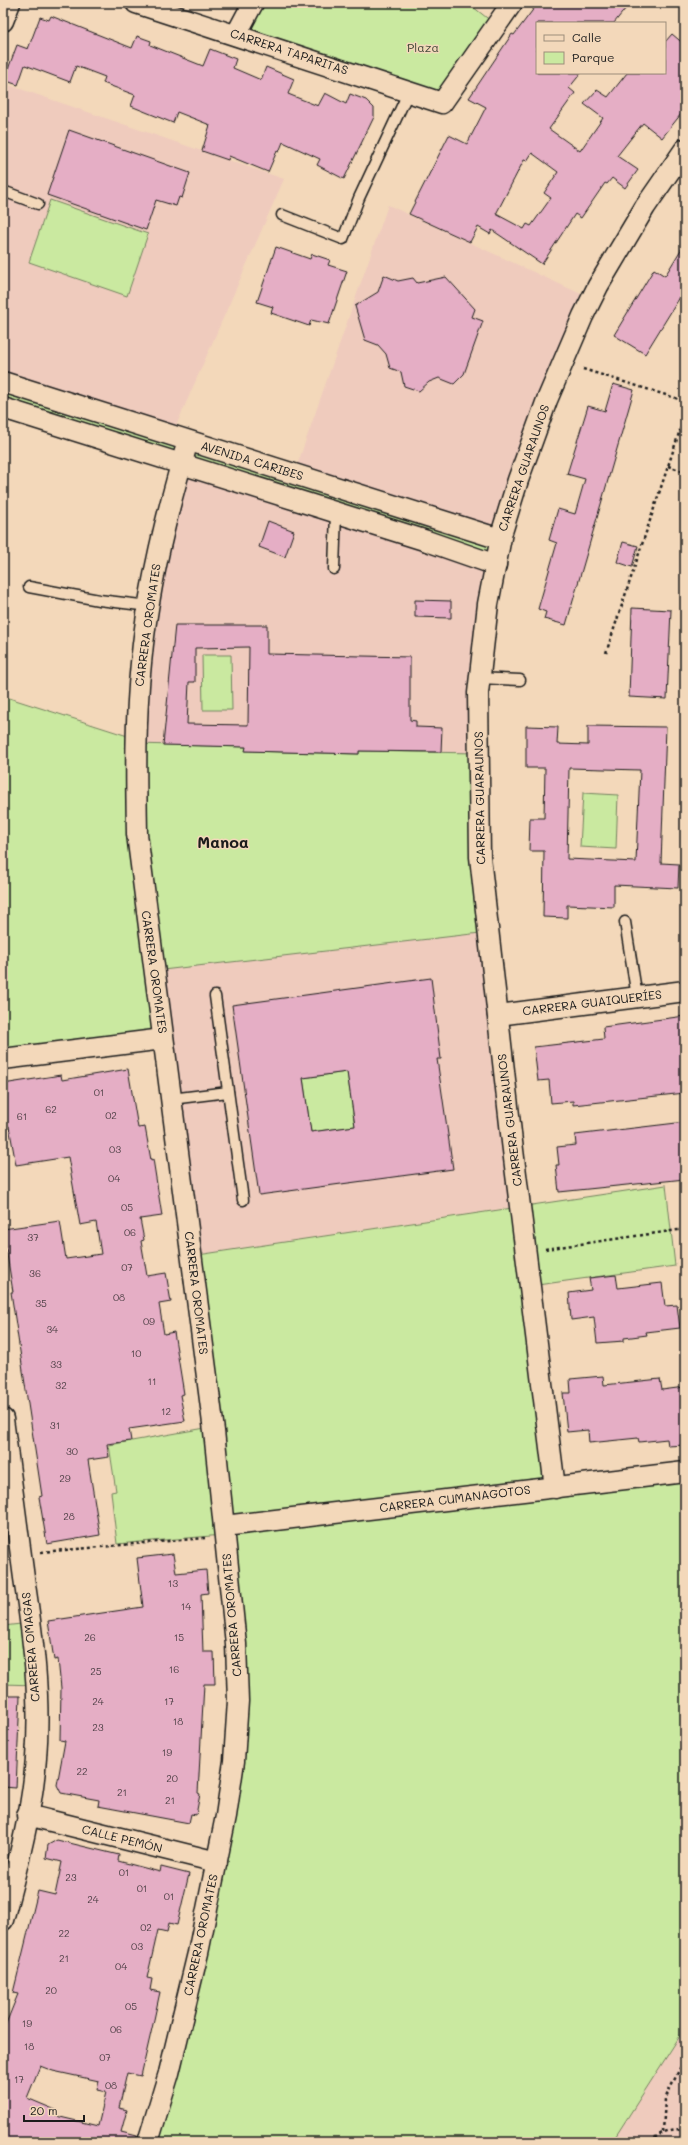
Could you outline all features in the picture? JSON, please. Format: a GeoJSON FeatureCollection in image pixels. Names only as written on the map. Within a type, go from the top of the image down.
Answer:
{"type":"FeatureCollection","features":[{"type":"Feature","properties":{"kind":"street"},"geometry":{"type":"LineString","coordinates":[[3,21],[10,3]]}},
{"type":"Feature","properties":{"kind":"street","name":"CARRERA TAPARITAS"},"geometry":{"type":"LineString","coordinates":[[136,3],[442,103],[512,3]]}},
{"type":"Feature","properties":{"kind":"street"},"geometry":{"type":"LineString","coordinates":[[236,35],[253,3]]}},
{"type":"Feature","properties":{"kind":"street","name":"CARRERA GUARAUNOS"},"geometry":{"type":"LineString","coordinates":[[555,1488],[480,857],[479,678],[488,604],[500,540],[518,480],[563,363],[598,286],[645,206],[685,149]]}},
{"type":"Feature","properties":{"kind":"street","name":"AVENIDA CARIBES"},"geometry":{"type":"LineString","coordinates":[[3,382],[500,540]]}},
{"type":"Feature","properties":{"kind":"street","name":"AVENIDA CARIBES"},"geometry":{"type":"LineString","coordinates":[[3,408],[496,565]]}},
{"type":"Feature","properties":{"kind":"street","name":"CARRERA OROMATES"},"geometry":{"type":"LineString","coordinates":[[148,2142],[170,2066],[198,1953],[217,1862],[226,1816],[234,1761],[238,1701],[236,1644],[225,1531],[137,834],[136,758],[140,664],[162,534],[188,441]]}},
{"type":"Feature","properties":{"kind":"street","name":"CARRERA GUAIQUERÍES"},"geometry":{"type":"LineString","coordinates":[[498,1015],[685,991]]}},
{"type":"Feature","properties":{"kind":"street"},"geometry":{"type":"LineString","coordinates":[[3,1059],[163,1040]]}},
{"type":"Feature","properties":{"kind":"street","name":"CARRERA OMAGAS"},"geometry":{"type":"LineString","coordinates":[[3,1419],[14,1547],[36,1680],[36,1758],[27,1815],[3,1920]]}},
{"type":"Feature","properties":{"kind":"street","name":"CARRERA CUMANAGOTOS"},"geometry":{"type":"LineString","coordinates":[[225,1531],[685,1472]]}},
{"type":"Feature","properties":{"kind":"street","name":"CALLE PEMÓN"},"geometry":{"type":"LineString","coordinates":[[27,1815],[217,1862]]}},
{"type":"Feature","properties":{"kind":"lane"},"geometry":{"type":"LineString","coordinates":[[282,215],[343,239],[359,198],[409,91]]}},
{"type":"Feature","properties":{"kind":"lane"},"geometry":{"type":"LineString","coordinates":[[3,192],[38,204]]}},
{"type":"Feature","properties":{"kind":"lane"},"geometry":{"type":"LineString","coordinates":[[334,569],[336,513]]}},
{"type":"Feature","properties":{"kind":"lane"},"geometry":{"type":"LineString","coordinates":[[29,587],[99,600],[149,606]]}},
{"type":"Feature","properties":{"kind":"lane"},"geometry":{"type":"LineString","coordinates":[[479,678],[520,680]]}},
{"type":"Feature","properties":{"kind":"lane"},"geometry":{"type":"LineString","coordinates":[[625,922],[637,998]]}},
{"type":"Feature","properties":{"kind":"lane"},"geometry":{"type":"LineString","coordinates":[[215,996],[243,1200]]}},
{"type":"Feature","properties":{"kind":"lane"},"geometry":{"type":"LineString","coordinates":[[171,1099],[228,1092]]}},
{"type":"Feature","properties":{"kind":"path"},"geometry":{"type":"LineString","coordinates":[[563,363],[685,401]]}},
{"type":"Feature","properties":{"kind":"path"},"geometry":{"type":"LineString","coordinates":[[606,653],[685,415]]}},
{"type":"Feature","properties":{"kind":"path"},"geometry":{"type":"LineString","coordinates":[[668,466],[685,472]]}},
{"type":"Feature","properties":{"kind":"path"},"geometry":{"type":"LineString","coordinates":[[526,1251],[685,1229]]}},
{"type":"Feature","properties":{"kind":"path"},"geometry":{"type":"LineString","coordinates":[[14,1547],[225,1531]]}},
{"type":"Feature","properties":{"kind":"path"},"geometry":{"type":"LineString","coordinates":[[663,2132],[665,2099],[685,2058]]}},
{"type":"Feature","properties":{"kind":"path"},"geometry":{"type":"LineString","coordinates":[[650,2142],[656,2135],[663,2132],[669,2130],[685,2130]]}},
{"type":"Feature","properties":{"kind":"shaded area"},"geometry":{"type":"Polygon","coordinates":[[[3,83],[284,179],[172,435],[3,382],[3,83]]]}},
{"type":"Feature","properties":{"kind":"shaded area"},"geometry":{"type":"Polygon","coordinates":[[[388,205],[592,299],[502,532],[294,474],[388,205]]]}},
{"type":"Feature","properties":{"kind":"shaded area"},"geometry":{"type":"Polygon","coordinates":[[[181,464],[496,565],[478,753],[360,751],[359,754],[245,751],[245,747],[137,744],[138,711],[181,464]]]}},
{"type":"Feature","properties":{"kind":"shaded area"},"geometry":{"type":"Polygon","coordinates":[[[489,932],[520,1206],[191,1256],[154,971],[489,932]]]}},
{"type":"Feature","properties":{"kind":"shaded area"},"geometry":{"type":"Polygon","coordinates":[[[685,2026],[685,2142],[611,2142],[685,2026]]]}},
{"type":"Feature","properties":{"kind":"green space","name":"Plaza"},"geometry":{"type":"Polygon","coordinates":[[[253,3],[468,3],[496,25],[442,103],[236,35],[253,3]]]}},
{"type":"Feature","properties":{"kind":"green space"},"geometry":{"type":"Polygon","coordinates":[[[50,200],[148,234],[127,296],[29,262],[50,200]]]}},
{"type":"Feature","properties":{"kind":"green space"},"geometry":{"type":"Polygon","coordinates":[[[3,382],[500,539],[496,565],[3,408],[3,382]]]}},
{"type":"Feature","properties":{"kind":"green space"},"geometry":{"type":"Polygon","coordinates":[[[202,655],[231,655],[232,710],[203,710],[202,655]]]}},
{"type":"Feature","properties":{"kind":"green space"},"geometry":{"type":"Polygon","coordinates":[[[3,696],[137,739],[137,744],[246,747],[246,751],[359,754],[359,751],[478,753],[489,932],[154,971],[163,1039],[3,1059],[3,696]]]}},
{"type":"Feature","properties":{"kind":"green space"},"geometry":{"type":"Polygon","coordinates":[[[583,793],[618,795],[616,849],[580,847],[583,793]]]}},
{"type":"Feature","properties":{"kind":"green space"},"geometry":{"type":"Polygon","coordinates":[[[347,1072],[355,1126],[311,1132],[303,1078],[347,1072]]]}},
{"type":"Feature","properties":{"kind":"green space"},"geometry":{"type":"Polygon","coordinates":[[[666,1185],[675,1266],[530,1286],[555,1487],[685,1472],[685,2028],[612,2142],[148,2142],[169,2073],[238,1701],[191,1256],[666,1185]]]}},
{"type":"Feature","properties":{"kind":"green space"},"geometry":{"type":"Polygon","coordinates":[[[211,1427],[223,1535],[117,1544],[111,1492],[116,1491],[109,1445],[211,1427]]]}},
{"type":"Feature","properties":{"kind":"green space"},"geometry":{"type":"Polygon","coordinates":[[[30,1623],[35,1685],[3,1684],[3,1626],[30,1623]]]}},
{"type":"Feature","properties":{"kind":"building"},"geometry":{"type":"Polygon","coordinates":[[[538,3],[630,3],[615,22],[536,22],[536,74],[580,74],[569,88],[575,93],[549,129],[580,151],[603,118],[584,104],[597,90],[608,97],[626,74],[666,74],[666,41],[672,34],[685,45],[685,109],[662,138],[643,123],[617,156],[638,170],[625,188],[612,178],[607,184],[605,183],[581,218],[575,214],[542,264],[492,230],[490,234],[478,227],[470,242],[409,214],[449,135],[467,144],[486,107],[469,98],[512,34],[514,35],[538,3]],[[532,153],[527,161],[524,160],[496,214],[524,229],[527,224],[531,226],[551,198],[544,193],[558,172],[532,153]]]}},
{"type":"Feature","properties":{"kind":"building"},"geometry":{"type":"Polygon","coordinates":[[[51,16],[132,48],[137,36],[151,41],[150,45],[203,66],[210,49],[236,59],[233,68],[261,80],[266,67],[294,79],[288,94],[318,106],[325,93],[346,104],[350,94],[366,100],[374,108],[374,117],[344,179],[317,165],[320,159],[283,142],[279,152],[277,151],[268,172],[229,156],[228,160],[202,151],[210,125],[177,112],[173,123],[131,106],[135,95],[103,83],[105,77],[76,66],[70,82],[25,65],[18,85],[4,80],[17,45],[28,49],[40,17],[49,20],[51,16]]]}},
{"type":"Feature","properties":{"kind":"building"},"geometry":{"type":"Polygon","coordinates":[[[69,130],[190,173],[182,198],[179,197],[176,206],[156,200],[146,230],[47,195],[69,130]]]}},
{"type":"Feature","properties":{"kind":"building"},"geometry":{"type":"Polygon","coordinates":[[[685,243],[685,289],[645,354],[614,335],[654,269],[665,276],[685,243]]]}},
{"type":"Feature","properties":{"kind":"building"},"geometry":{"type":"Polygon","coordinates":[[[276,247],[310,259],[312,254],[330,260],[328,265],[347,271],[329,324],[311,320],[309,326],[271,313],[273,307],[257,302],[276,247]]]}},
{"type":"Feature","properties":{"kind":"building"},"geometry":{"type":"Polygon","coordinates":[[[384,275],[398,281],[413,278],[417,283],[446,277],[475,309],[472,317],[483,321],[464,374],[454,384],[439,378],[429,382],[419,391],[404,386],[401,372],[390,368],[386,354],[378,345],[365,340],[355,306],[378,292],[384,275]]]}},
{"type":"Feature","properties":{"kind":"building"},"geometry":{"type":"Polygon","coordinates":[[[613,384],[634,390],[566,625],[544,619],[546,612],[538,609],[557,543],[549,540],[558,509],[575,514],[585,479],[567,474],[588,406],[605,411],[613,384]]]}},
{"type":"Feature","properties":{"kind":"building"},"geometry":{"type":"Polygon","coordinates":[[[268,521],[294,531],[285,557],[259,547],[268,521]]]}},
{"type":"Feature","properties":{"kind":"building"},"geometry":{"type":"Polygon","coordinates":[[[623,542],[638,546],[632,567],[617,562],[623,542]]]}},
{"type":"Feature","properties":{"kind":"building"},"geometry":{"type":"Polygon","coordinates":[[[415,600],[451,601],[451,618],[415,617],[415,600]]]}},
{"type":"Feature","properties":{"kind":"building"},"geometry":{"type":"Polygon","coordinates":[[[632,608],[671,610],[667,699],[629,697],[632,608]]]}},
{"type":"Feature","properties":{"kind":"building"},"geometry":{"type":"Polygon","coordinates":[[[175,625],[267,625],[267,654],[410,657],[410,720],[416,721],[416,727],[442,728],[441,752],[359,751],[359,754],[245,751],[246,747],[163,745],[175,625]],[[249,647],[195,648],[195,682],[189,682],[187,724],[248,725],[249,647]]]}},
{"type":"Feature","properties":{"kind":"building"},"geometry":{"type":"Polygon","coordinates":[[[526,726],[558,727],[557,744],[588,745],[588,726],[666,727],[661,863],[679,864],[678,888],[614,885],[614,907],[567,905],[567,918],[543,917],[544,851],[529,851],[530,818],[544,818],[545,768],[526,768],[526,726]],[[569,768],[567,859],[636,862],[640,770],[569,768]]]}},
{"type":"Feature","properties":{"kind":"building"},"geometry":{"type":"Polygon","coordinates":[[[431,978],[441,1059],[437,1059],[453,1169],[259,1195],[232,1005],[431,978]],[[347,1072],[303,1078],[311,1132],[355,1126],[347,1072]]]}},
{"type":"Feature","properties":{"kind":"building"},"geometry":{"type":"Polygon","coordinates":[[[685,1016],[685,1093],[573,1105],[573,1101],[551,1103],[549,1080],[538,1081],[534,1047],[604,1039],[603,1027],[685,1016]]]}},
{"type":"Feature","properties":{"kind":"building"},"geometry":{"type":"Polygon","coordinates":[[[128,1069],[138,1128],[145,1127],[151,1160],[153,1159],[162,1216],[140,1219],[144,1240],[141,1241],[147,1276],[166,1273],[171,1302],[159,1304],[164,1334],[174,1332],[184,1394],[180,1395],[185,1421],[129,1429],[131,1441],[107,1444],[109,1457],[88,1460],[100,1535],[47,1544],[39,1497],[42,1496],[3,1229],[60,1221],[66,1259],[101,1254],[96,1222],[80,1225],[68,1157],[16,1165],[9,1126],[3,1127],[3,1084],[61,1075],[62,1080],[128,1069]]]}},
{"type":"Feature","properties":{"kind":"building"},"geometry":{"type":"Polygon","coordinates":[[[685,1122],[685,1179],[559,1192],[556,1165],[559,1165],[557,1147],[576,1145],[575,1135],[685,1122]]]}},
{"type":"Feature","properties":{"kind":"building"},"geometry":{"type":"Polygon","coordinates":[[[616,1275],[618,1288],[662,1283],[665,1306],[677,1305],[680,1328],[646,1332],[647,1335],[624,1338],[624,1341],[597,1343],[594,1317],[571,1320],[569,1293],[591,1290],[589,1278],[616,1275]]]}},
{"type":"Feature","properties":{"kind":"building"},"geometry":{"type":"Polygon","coordinates":[[[603,1376],[604,1385],[660,1379],[662,1390],[685,1387],[685,1445],[668,1446],[667,1439],[639,1442],[638,1438],[589,1443],[588,1430],[567,1432],[563,1393],[571,1393],[570,1379],[603,1376]]]}},
{"type":"Feature","properties":{"kind":"building"},"geometry":{"type":"Polygon","coordinates":[[[173,1554],[176,1573],[206,1570],[208,1593],[201,1594],[203,1652],[214,1652],[215,1684],[204,1684],[198,1793],[200,1794],[196,1815],[191,1814],[189,1823],[98,1806],[99,1800],[61,1793],[57,1785],[65,1741],[60,1740],[61,1688],[58,1659],[54,1660],[48,1621],[143,1607],[137,1558],[173,1554]]]}},
{"type":"Feature","properties":{"kind":"building"},"geometry":{"type":"Polygon","coordinates":[[[3,1696],[20,1696],[16,1788],[3,1787],[3,1696]]]}},
{"type":"Feature","properties":{"kind":"building"},"geometry":{"type":"Polygon","coordinates":[[[57,1840],[119,1855],[118,1861],[160,1872],[161,1867],[189,1874],[177,1925],[169,1923],[167,1932],[158,1930],[147,1978],[152,1979],[150,1990],[160,1992],[153,2024],[141,2076],[127,2073],[119,2108],[127,2110],[121,2132],[137,2136],[136,2142],[3,2142],[3,2031],[18,1994],[13,1993],[38,1891],[55,1895],[62,1862],[46,1858],[48,1845],[57,1840]],[[40,2066],[27,2098],[58,2111],[56,2116],[98,2126],[106,2092],[97,2090],[99,2081],[53,2071],[40,2066]]]}},
{"type":"Feature","properties":{"kind":"district","name":"Manoa"},"geometry":{"type":"Point","coordinates":[223,842]}}]}
